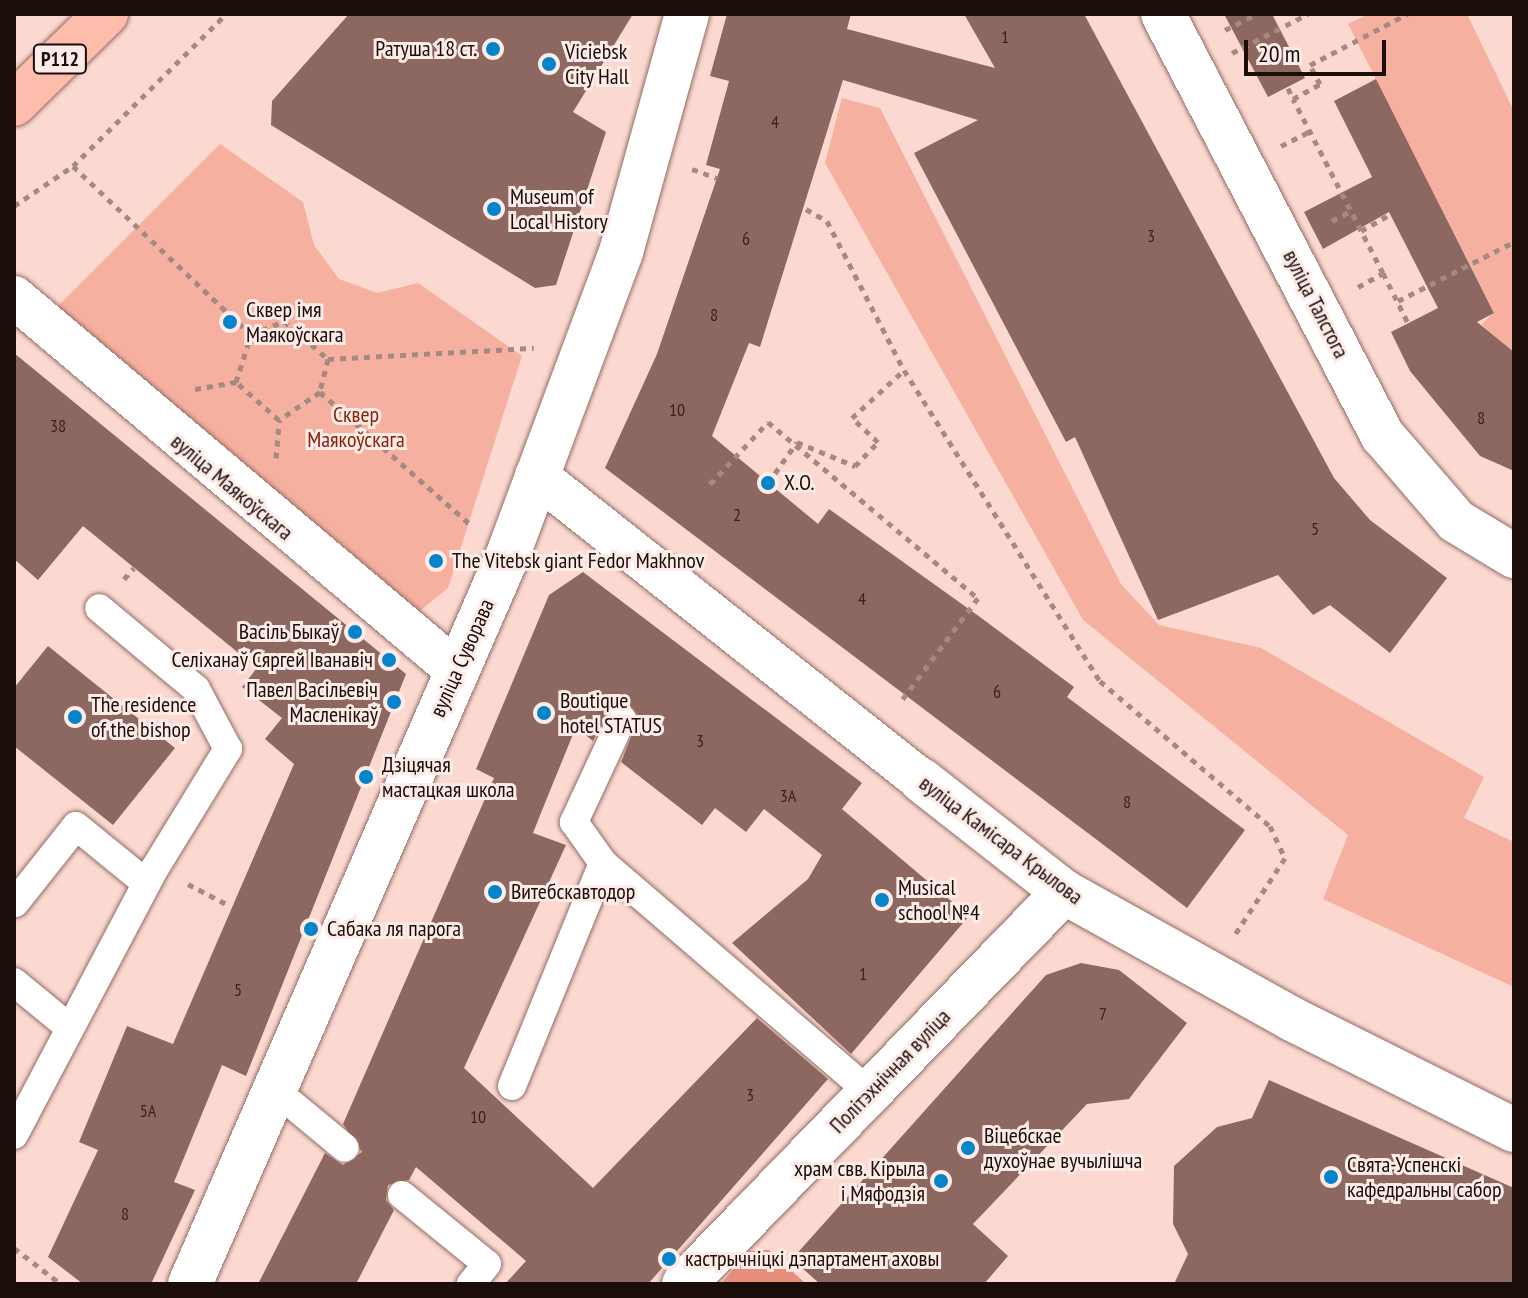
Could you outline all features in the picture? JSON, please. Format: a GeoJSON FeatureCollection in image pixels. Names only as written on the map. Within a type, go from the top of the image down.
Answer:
{"type":"FeatureCollection","features":[{"type":"Feature","properties":{"kind":"main road","name":"Р112"},"geometry":{"type":"LineString","coordinates":[[14,104],[102,15]]}},
{"type":"Feature","properties":{"kind":"street","name":"вуліца Суворава"},"geometry":{"type":"LineString","coordinates":[[190,1284],[507,557],[584,341],[621,252],[687,14]]}},
{"type":"Feature","properties":{"kind":"street","name":"вуліца Талстога"},"geometry":{"type":"LineString","coordinates":[[1163,14],[1196,72],[1383,436],[1456,521],[1514,556]]}},
{"type":"Feature","properties":{"kind":"street","name":"вуліца Маякоўскага"},"geometry":{"type":"LineString","coordinates":[[14,297],[456,670]]}},
{"type":"Feature","properties":{"kind":"street","name":"вуліца Камісара Крылова"},"geometry":{"type":"LineString","coordinates":[[536,475],[1064,892],[1209,973],[1514,1130]]}},
{"type":"Feature","properties":{"kind":"street","name":"Політэхнічная вуліца"},"geometry":{"type":"LineString","coordinates":[[684,1284],[1064,892]]}},
{"type":"Feature","properties":{"kind":"lane"},"geometry":{"type":"LineString","coordinates":[[14,1135],[146,883],[228,749],[196,689],[99,608]]}},
{"type":"Feature","properties":{"kind":"lane"},"geometry":{"type":"LineString","coordinates":[[622,719],[574,822],[603,863],[869,1092]]}},
{"type":"Feature","properties":{"kind":"lane"},"geometry":{"type":"LineString","coordinates":[[15,903],[76,826],[146,883]]}},
{"type":"Feature","properties":{"kind":"lane"},"geometry":{"type":"LineString","coordinates":[[512,1086],[603,863]]}},
{"type":"Feature","properties":{"kind":"lane"},"geometry":{"type":"LineString","coordinates":[[14,982],[70,1028]]}},
{"type":"Feature","properties":{"kind":"lane"},"geometry":{"type":"LineString","coordinates":[[276,1091],[345,1148]]}},
{"type":"Feature","properties":{"kind":"lane"},"geometry":{"type":"LineString","coordinates":[[402,1195],[487,1264],[471,1284]]}},
{"type":"Feature","properties":{"kind":"path"},"geometry":{"type":"LineString","coordinates":[[14,206],[73,166],[226,14]]}},
{"type":"Feature","properties":{"kind":"path"},"geometry":{"type":"LineString","coordinates":[[1196,72],[1308,14]]}},
{"type":"Feature","properties":{"kind":"path"},"geometry":{"type":"LineString","coordinates":[[1293,99],[1320,84],[1310,65],[1407,14]]}},
{"type":"Feature","properties":{"kind":"path"},"geometry":{"type":"LineString","coordinates":[[1288,88],[1408,323]]}},
{"type":"Feature","properties":{"kind":"path"},"geometry":{"type":"LineString","coordinates":[[73,166],[251,335]]}},
{"type":"Feature","properties":{"kind":"path"},"geometry":{"type":"LineString","coordinates":[[806,209],[827,221],[904,370],[1100,681],[1270,826],[1285,858],[1209,973]]}},
{"type":"Feature","properties":{"kind":"path"},"geometry":{"type":"LineString","coordinates":[[1332,221],[1351,211]]}},
{"type":"Feature","properties":{"kind":"path"},"geometry":{"type":"LineString","coordinates":[[1361,231],[1391,214]]}},
{"type":"Feature","properties":{"kind":"path"},"geometry":{"type":"LineString","coordinates":[[1398,301],[1514,242]]}},
{"type":"Feature","properties":{"kind":"path"},"geometry":{"type":"LineString","coordinates":[[1346,294],[1383,273]]}},
{"type":"Feature","properties":{"kind":"path"},"geometry":{"type":"LineString","coordinates":[[328,359],[320,392],[279,420],[236,382],[251,335],[284,321],[328,359],[584,341]]}},
{"type":"Feature","properties":{"kind":"path"},"geometry":{"type":"LineString","coordinates":[[797,442],[855,466],[878,442],[852,418],[904,370]]}},
{"type":"Feature","properties":{"kind":"path"},"geometry":{"type":"LineString","coordinates":[[320,392],[507,557]]}},
{"type":"Feature","properties":{"kind":"path"},"geometry":{"type":"LineString","coordinates":[[710,484],[768,422],[797,442],[978,598],[872,741]]}},
{"type":"Feature","properties":{"kind":"path"},"geometry":{"type":"LineString","coordinates":[[768,483],[797,442]]}},
{"type":"Feature","properties":{"kind":"path"},"geometry":{"type":"LineString","coordinates":[[14,1248],[61,1284]]}},
{"type":"Feature","properties":{"kind":"green space"},"geometry":{"type":"Polygon","coordinates":[[[1369,14],[1467,14],[1514,111],[1514,352],[1481,325],[1494,312],[1348,24],[1369,14]]]}},
{"type":"Feature","properties":{"kind":"green space"},"geometry":{"type":"Polygon","coordinates":[[[842,98],[880,108],[1121,584],[1159,625],[1261,648],[1484,777],[1464,818],[1514,842],[1514,987],[1323,899],[1348,835],[1083,620],[825,163],[842,98]]]}},
{"type":"Feature","properties":{"kind":"green space","name":"Сквер Маякоўскага"},"geometry":{"type":"Polygon","coordinates":[[[220,144],[303,202],[314,245],[339,279],[377,293],[418,283],[522,356],[448,588],[390,635],[35,329],[220,144]]]}},
{"type":"Feature","properties":{"kind":"shaded area"},"geometry":{"type":"Polygon","coordinates":[[[769,1250],[806,1284],[721,1284],[749,1251],[769,1250]]]}},
{"type":"Feature","properties":{"kind":"building","name":"Museum of Local History"},"geometry":{"type":"Polygon","coordinates":[[[349,14],[633,14],[573,112],[606,132],[556,285],[535,288],[271,125],[272,101],[349,14]]]}},
{"type":"Feature","properties":{"kind":"building"},"geometry":{"type":"Polygon","coordinates":[[[727,14],[851,14],[847,29],[995,68],[964,14],[1084,14],[1334,478],[1370,520],[1447,578],[1390,653],[1330,605],[1313,615],[1278,575],[1158,620],[1075,437],[1066,442],[914,153],[978,120],[843,80],[760,347],[749,343],[712,436],[818,524],[829,509],[980,617],[1074,687],[1067,697],[1245,830],[1187,908],[605,468],[657,354],[720,169],[706,165],[729,81],[710,76],[727,14]]]}},
{"type":"Feature","properties":{"kind":"building"},"geometry":{"type":"Polygon","coordinates":[[[1224,14],[1272,14],[1305,78],[1268,97],[1224,14]]]}},
{"type":"Feature","properties":{"kind":"building"},"geometry":{"type":"Polygon","coordinates":[[[1376,79],[1494,313],[1477,322],[1514,352],[1514,471],[1480,456],[1410,371],[1391,332],[1438,308],[1389,212],[1323,249],[1304,212],[1372,177],[1334,101],[1376,79]]]}},
{"type":"Feature","properties":{"kind":"building"},"geometry":{"type":"Polygon","coordinates":[[[14,353],[406,674],[246,1076],[222,1065],[174,1182],[195,1190],[151,1284],[83,1284],[48,1257],[98,1150],[79,1142],[127,1026],[173,1044],[294,764],[265,739],[282,718],[242,687],[257,668],[83,526],[38,580],[14,559],[14,353]]]}},
{"type":"Feature","properties":{"kind":"building"},"geometry":{"type":"Polygon","coordinates":[[[583,572],[862,783],[842,809],[969,916],[851,1054],[732,943],[808,879],[822,855],[764,809],[746,832],[715,808],[702,825],[621,762],[639,717],[628,703],[613,705],[593,741],[576,727],[533,833],[566,845],[464,1068],[593,1188],[757,1018],[828,1079],[648,1284],[505,1284],[526,1261],[416,1167],[409,1180],[388,1185],[386,1200],[394,1210],[356,1284],[258,1284],[325,1153],[343,1165],[362,1152],[343,1124],[494,778],[476,769],[549,595],[583,572]]]}},
{"type":"Feature","properties":{"kind":"building","name":"The residence of the bishop"},"geometry":{"type":"Polygon","coordinates":[[[48,646],[175,748],[113,825],[14,746],[14,688],[48,646]]]}},
{"type":"Feature","properties":{"kind":"building","name":"Віцебскае духоўнае вучылішча"},"geometry":{"type":"Polygon","coordinates":[[[1081,963],[1119,970],[1187,1023],[1129,1099],[1087,1104],[973,1224],[1008,1256],[984,1284],[820,1284],[792,1259],[1046,975],[1081,963]]]}},
{"type":"Feature","properties":{"kind":"building","name":"Свята-Успенскі кафедральны сабор"},"geometry":{"type":"Polygon","coordinates":[[[1269,1080],[1514,1188],[1514,1284],[1174,1284],[1188,1254],[1173,1224],[1174,1166],[1217,1127],[1252,1118],[1269,1080]]]}},
{"type":"Feature","properties":{"kind":"place","name":"Ратуша 18 ст."},"geometry":{"type":"Point","coordinates":[493,49]}},
{"type":"Feature","properties":{"kind":"place","name":"Viciebsk City Hall"},"geometry":{"type":"Point","coordinates":[549,64]}},
{"type":"Feature","properties":{"kind":"place","name":"Museum of Local History"},"geometry":{"type":"Point","coordinates":[494,209]}},
{"type":"Feature","properties":{"kind":"place","name":"Сквер імя Маякоўскага"},"geometry":{"type":"Point","coordinates":[230,322]}},
{"type":"Feature","properties":{"kind":"place","name":"X.O."},"geometry":{"type":"Point","coordinates":[768,483]}},
{"type":"Feature","properties":{"kind":"place","name":"The Vitebsk giant Fedor Makhnov"},"geometry":{"type":"Point","coordinates":[436,561]}},
{"type":"Feature","properties":{"kind":"place","name":"Васіль Быкаў"},"geometry":{"type":"Point","coordinates":[355,632]}},
{"type":"Feature","properties":{"kind":"place","name":"Селіханаў Сяргей Іванавіч"},"geometry":{"type":"Point","coordinates":[389,660]}},
{"type":"Feature","properties":{"kind":"place","name":"Павел Васільевіч Масленікаў"},"geometry":{"type":"Point","coordinates":[394,702]}},
{"type":"Feature","properties":{"kind":"place","name":"Boutique hotel STATUS"},"geometry":{"type":"Point","coordinates":[544,713]}},
{"type":"Feature","properties":{"kind":"place","name":"The residence of the bishop"},"geometry":{"type":"Point","coordinates":[75,717]}},
{"type":"Feature","properties":{"kind":"place","name":"Дзіцячая мастацкая школа"},"geometry":{"type":"Point","coordinates":[366,777]}},
{"type":"Feature","properties":{"kind":"place","name":"Витебскавтодор"},"geometry":{"type":"Point","coordinates":[495,892]}},
{"type":"Feature","properties":{"kind":"place","name":"Musical school №4"},"geometry":{"type":"Point","coordinates":[882,900]}},
{"type":"Feature","properties":{"kind":"place","name":"Сабака ля парога"},"geometry":{"type":"Point","coordinates":[311,929]}},
{"type":"Feature","properties":{"kind":"place","name":"Віцебскае духоўнае вучылішча"},"geometry":{"type":"Point","coordinates":[968,1148]}},
{"type":"Feature","properties":{"kind":"place","name":"Свята-Успенскі кафедральны сабор"},"geometry":{"type":"Point","coordinates":[1331,1177]}},
{"type":"Feature","properties":{"kind":"place","name":"храм свв. Кірыла і Мяфодзія"},"geometry":{"type":"Point","coordinates":[941,1181]}},
{"type":"Feature","properties":{"kind":"place","name":"кастрычніцкі дэпартамент аховы"},"geometry":{"type":"Point","coordinates":[669,1259]}}]}
